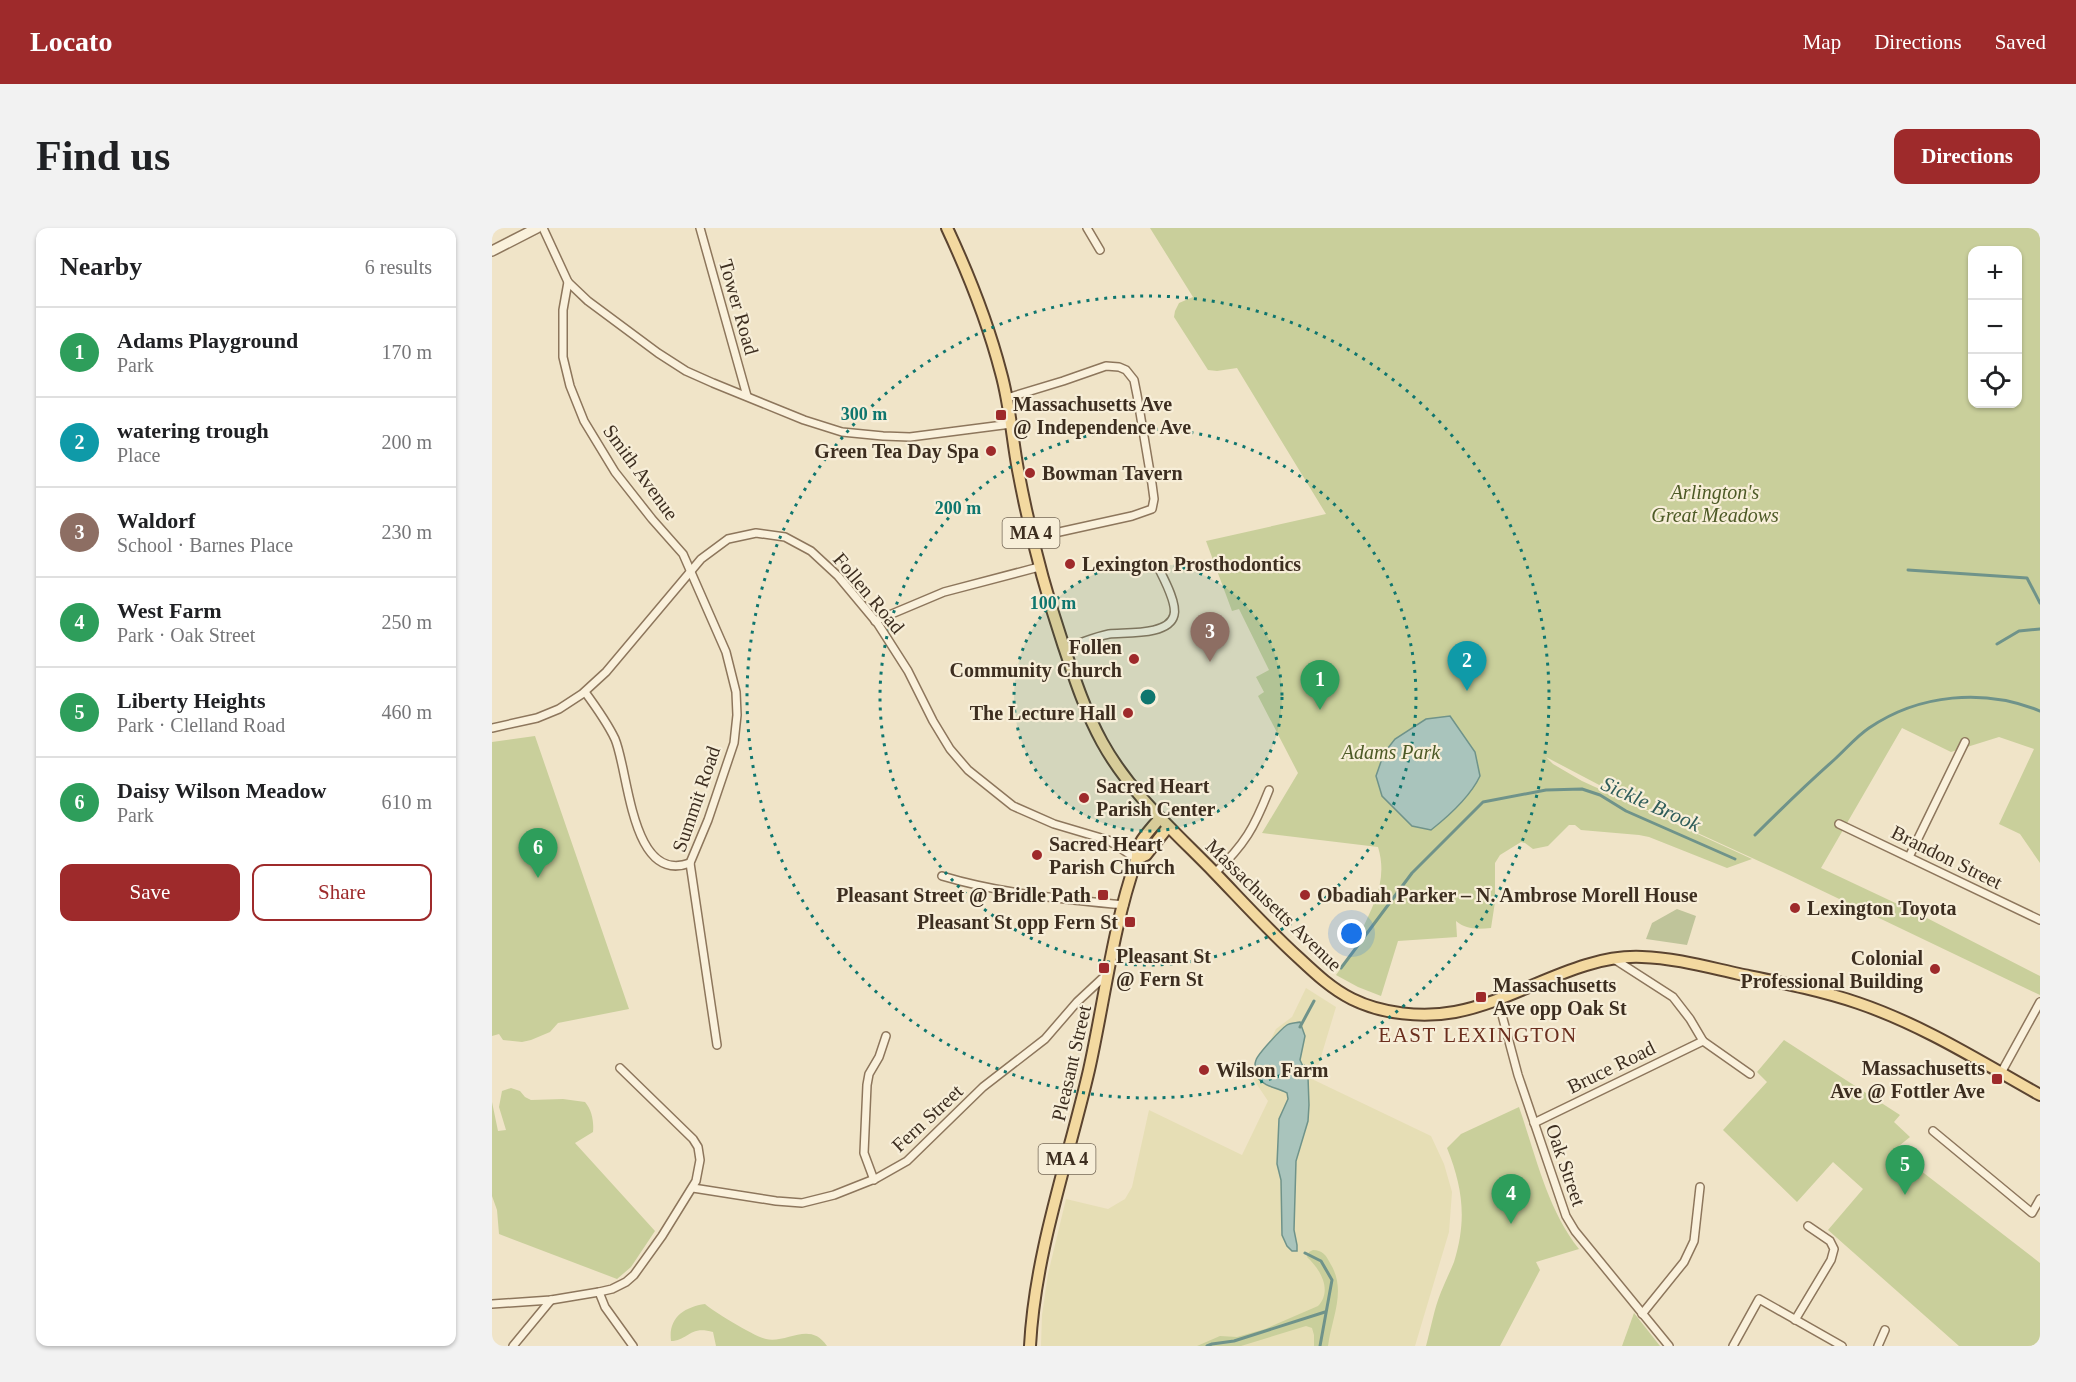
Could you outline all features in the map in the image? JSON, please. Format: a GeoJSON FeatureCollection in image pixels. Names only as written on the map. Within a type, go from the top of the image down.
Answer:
{"type":"FeatureCollection","features":[{"type":"Feature","properties":{"kind":"main road","name":"Massachusetts Avenue"},"geometry":{"type":"LineString","coordinates":[[947,228],[967,271],[991,336],[1007,398],[1032,538],[1078,689],[1103,745],[1159,819],[1327,984],[1353,1000],[1408,1014],[1455,1012],[1498,1000],[1599,962],[1625,957],[1674,960],[1857,1002],[1920,1029],[2040,1095]]}},
{"type":"Feature","properties":{"kind":"main road","name":"Pleasant Street"},"geometry":{"type":"LineString","coordinates":[[1030,1346],[1036,1291],[1044,1248],[1089,1070],[1108,973],[1131,874],[1137,859],[1137,848],[1159,819]]}},
{"type":"Feature","properties":{"kind":"main road","name":"Pleasant Street"},"geometry":{"type":"LineString","coordinates":[[1137,859],[1146,855],[1168,827]]}},
{"type":"Feature","properties":{"kind":"street"},"geometry":{"type":"LineString","coordinates":[[492,251],[537,228]]}},
{"type":"Feature","properties":{"kind":"street"},"geometry":{"type":"LineString","coordinates":[[543,228],[568,282],[588,301],[686,371],[804,420],[833,429],[910,437],[1011,424]]}},
{"type":"Feature","properties":{"kind":"street","name":"Tower Road"},"geometry":{"type":"LineString","coordinates":[[700,228],[747,396]]}},
{"type":"Feature","properties":{"kind":"street"},"geometry":{"type":"LineString","coordinates":[[1087,228],[1100,250]]}},
{"type":"Feature","properties":{"kind":"street","name":"Smith Avenue"},"geometry":{"type":"LineString","coordinates":[[568,282],[563,310],[563,357],[570,386],[584,422],[615,472],[682,554],[690,571]]}},
{"type":"Feature","properties":{"kind":"street"},"geometry":{"type":"LineString","coordinates":[[1007,398],[1106,366],[1126,370],[1134,380],[1137,395],[1153,492],[1152,509],[1132,516],[1032,538]]}},
{"type":"Feature","properties":{"kind":"street","name":"Follen Road"},"geometry":{"type":"LineString","coordinates":[[492,728],[537,718],[559,709],[585,692],[606,672],[701,559],[728,539],[756,533],[785,537],[811,551],[837,576],[875,621],[908,671],[944,740],[969,770],[1013,806],[1054,824],[1108,840],[1137,859]]}},
{"type":"Feature","properties":{"kind":"street"},"geometry":{"type":"LineString","coordinates":[[875,621],[944,592],[1040,567]]}},
{"type":"Feature","properties":{"kind":"street","name":"Summit Road"},"geometry":{"type":"LineString","coordinates":[[690,571],[726,652],[736,692],[737,715],[734,742],[708,820],[690,863],[717,1046]]}},
{"type":"Feature","properties":{"kind":"street"},"geometry":{"type":"LineString","coordinates":[[1064,648],[1110,634],[1147,632],[1171,621],[1174,607],[1160,571]]}},
{"type":"Feature","properties":{"kind":"street"},"geometry":{"type":"LineString","coordinates":[[585,692],[599,711],[615,740],[633,819],[641,838],[652,854],[672,867],[690,863]]}},
{"type":"Feature","properties":{"kind":"street"},"geometry":{"type":"LineString","coordinates":[[1909,857],[1965,742]]}},
{"type":"Feature","properties":{"kind":"street"},"geometry":{"type":"LineString","coordinates":[[1215,873],[1245,841],[1256,824],[1269,790]]}},
{"type":"Feature","properties":{"kind":"street","name":"Brandon Street"},"geometry":{"type":"LineString","coordinates":[[1839,824],[2040,920]]}},
{"type":"Feature","properties":{"kind":"street"},"geometry":{"type":"LineString","coordinates":[[942,876],[999,891],[1060,900],[1124,905]]}},
{"type":"Feature","properties":{"kind":"street"},"geometry":{"type":"LineString","coordinates":[[1614,959],[1673,997],[1703,1041],[1750,1074]]}},
{"type":"Feature","properties":{"kind":"street","name":"Fern Street"},"geometry":{"type":"LineString","coordinates":[[693,1188],[776,1202],[802,1203],[834,1195],[874,1180],[907,1161],[983,1087],[1045,1039],[1077,1002],[1108,973]]}},
{"type":"Feature","properties":{"kind":"street","name":"Oak Street"},"geometry":{"type":"LineString","coordinates":[[1498,1000],[1518,1075],[1566,1216],[1575,1231],[1669,1346]]}},
{"type":"Feature","properties":{"kind":"street"},"geometry":{"type":"LineString","coordinates":[[2001,1073],[2040,1002]]}},
{"type":"Feature","properties":{"kind":"street"},"geometry":{"type":"LineString","coordinates":[[874,1180],[864,1153],[867,1085],[869,1074],[879,1057],[886,1036]]}},
{"type":"Feature","properties":{"kind":"street","name":"Bruce Road"},"geometry":{"type":"LineString","coordinates":[[1534,1123],[1703,1041]]}},
{"type":"Feature","properties":{"kind":"street"},"geometry":{"type":"LineString","coordinates":[[492,1304],[551,1300],[612,1289],[626,1282],[634,1275],[662,1236],[693,1188],[700,1160],[698,1147],[693,1139],[620,1068]]}},
{"type":"Feature","properties":{"kind":"street"},"geometry":{"type":"LineString","coordinates":[[1933,1131],[2032,1213],[2040,1198]]}},
{"type":"Feature","properties":{"kind":"street"},"geometry":{"type":"LineString","coordinates":[[1642,1314],[1684,1262],[1694,1241],[1700,1187]]}},
{"type":"Feature","properties":{"kind":"street"},"geometry":{"type":"LineString","coordinates":[[1796,1320],[1831,1260],[1834,1249],[1830,1241],[1808,1226]]}},
{"type":"Feature","properties":{"kind":"street"},"geometry":{"type":"LineString","coordinates":[[599,1292],[605,1306],[633,1346]]}},
{"type":"Feature","properties":{"kind":"street"},"geometry":{"type":"LineString","coordinates":[[1733,1346],[1759,1299],[1842,1346]]}},
{"type":"Feature","properties":{"kind":"street"},"geometry":{"type":"LineString","coordinates":[[513,1346],[551,1300]]}},
{"type":"Feature","properties":{"kind":"street"},"geometry":{"type":"LineString","coordinates":[[1878,1346],[1885,1330]]}},
{"type":"Feature","properties":{"kind":"shaded area"},"geometry":{"type":"Polygon","coordinates":[[[1306,988],[1336,1007],[1314,1080],[1431,1136],[1444,1164],[1452,1192],[1449,1232],[1415,1346],[1041,1346],[1042,1315],[1048,1274],[1066,1199],[1108,1209],[1125,1199],[1132,1187],[1149,1110],[1242,1155],[1268,1101],[1252,1077],[1276,1029],[1292,1017],[1306,988]]]}},
{"type":"Feature","properties":{"kind":"green space","name":"Arlington's Great Meadows"},"geometry":{"type":"Polygon","coordinates":[[[1150,228],[2040,228],[2040,863],[2020,834],[1999,824],[2034,749],[1999,737],[1951,752],[1902,728],[1821,868],[1923,916],[2040,976],[2040,995],[1785,873],[1643,808],[1546,757],[1553,764],[1582,781],[1752,859],[1727,868],[1649,837],[1581,830],[1575,825],[1569,825],[1548,846],[1533,849],[1521,842],[1500,855],[1495,863],[1495,902],[1491,928],[1477,929],[1456,921],[1457,937],[1398,941],[1381,996],[1336,975],[1364,936],[1360,934],[1378,892],[1380,881],[1381,859],[1378,847],[1262,833],[1298,773],[1258,696],[1264,692],[1256,677],[1269,670],[1239,609],[1232,611],[1206,541],[1326,514],[1237,368],[1208,370],[1174,317],[1179,303],[1193,297],[1150,228]]]}},
{"type":"Feature","properties":{"kind":"green space"},"geometry":{"type":"Polygon","coordinates":[[[535,736],[629,1009],[558,1023],[550,1032],[522,1042],[503,1040],[499,1034],[492,1036],[492,742],[535,736]]]}},
{"type":"Feature","properties":{"kind":"green space"},"geometry":{"type":"Polygon","coordinates":[[[1677,909],[1696,916],[1687,945],[1646,939],[1652,923],[1677,909]]]}},
{"type":"Feature","properties":{"kind":"green space"},"geometry":{"type":"Polygon","coordinates":[[[1784,1040],[1900,1115],[1894,1122],[1910,1137],[1894,1150],[2040,1263],[2040,1346],[1959,1346],[1828,1230],[1863,1189],[1833,1162],[1797,1202],[1723,1130],[1767,1082],[1757,1072],[1784,1040]]]}},
{"type":"Feature","properties":{"kind":"green space"},"geometry":{"type":"Polygon","coordinates":[[[511,1088],[520,1091],[531,1100],[563,1099],[585,1102],[589,1109],[593,1120],[593,1132],[575,1143],[655,1231],[631,1267],[617,1279],[499,1234],[497,1210],[492,1196],[492,1102],[498,1131],[506,1130],[499,1107],[502,1091],[511,1088]]]}},
{"type":"Feature","properties":{"kind":"green space"},"geometry":{"type":"Polygon","coordinates":[[[1519,1107],[1550,1199],[1579,1249],[1536,1262],[1540,1270],[1500,1346],[1426,1346],[1434,1312],[1454,1262],[1461,1232],[1460,1191],[1447,1148],[1461,1134],[1519,1107]]]}},
{"type":"Feature","properties":{"kind":"green space"},"geometry":{"type":"Polygon","coordinates":[[[1313,1250],[1321,1252],[1327,1258],[1335,1273],[1337,1283],[1337,1304],[1328,1346],[1314,1346],[1312,1328],[1306,1326],[1241,1346],[1197,1346],[1220,1336],[1237,1337],[1265,1329],[1318,1306],[1325,1287],[1316,1267],[1307,1257],[1313,1250]]]}},
{"type":"Feature","properties":{"kind":"green space"},"geometry":{"type":"Polygon","coordinates":[[[705,1304],[734,1323],[766,1339],[782,1339],[806,1334],[820,1338],[827,1346],[716,1346],[713,1332],[705,1330],[699,1330],[671,1341],[672,1326],[679,1315],[690,1308],[705,1304]]]}},
{"type":"Feature","properties":{"kind":"green space"},"geometry":{"type":"Polygon","coordinates":[[[1634,1313],[1660,1346],[1622,1346],[1634,1313]]]}},
{"type":"Feature","properties":{"kind":"water"},"geometry":{"type":"Polygon","coordinates":[[[1450,716],[1475,752],[1480,776],[1459,805],[1431,830],[1412,826],[1382,796],[1376,776],[1384,753],[1395,739],[1426,719],[1450,716]]]}},
{"type":"Feature","properties":{"kind":"water"},"geometry":{"type":"Polygon","coordinates":[[[1300,1022],[1305,1036],[1300,1060],[1308,1077],[1309,1105],[1308,1121],[1296,1161],[1294,1230],[1297,1251],[1292,1251],[1282,1235],[1281,1180],[1277,1164],[1279,1119],[1288,1099],[1287,1093],[1261,1081],[1257,1076],[1255,1062],[1280,1031],[1288,1024],[1300,1022]]]}},
{"type":"Feature","properties":{"kind":"waterway"},"geometry":{"type":"LineString","coordinates":[[1908,570],[2027,578],[2040,603]]}},
{"type":"Feature","properties":{"kind":"waterway"},"geometry":{"type":"LineString","coordinates":[[1997,644],[2019,631],[2040,629]]}},
{"type":"Feature","properties":{"kind":"waterway","name":"Sickle Brook"},"geometry":{"type":"LineString","coordinates":[[1755,835],[1860,735],[1888,717],[1930,702],[1974,697],[1997,699],[2040,711]]}},
{"type":"Feature","properties":{"kind":"waterway","name":"Sickle Brook"},"geometry":{"type":"LineString","coordinates":[[1341,968],[1412,873],[1483,802],[1546,790],[1582,789],[1600,795],[1626,811],[1735,859]]}},
{"type":"Feature","properties":{"kind":"waterway","name":"Sickle Brook"},"geometry":{"type":"LineString","coordinates":[[1300,1027],[1314,1001]]}},
{"type":"Feature","properties":{"kind":"waterway","name":"Sickle Brook"},"geometry":{"type":"LineString","coordinates":[[1305,1253],[1321,1261],[1332,1280],[1320,1346]]}},
{"type":"Feature","properties":{"kind":"waterway"},"geometry":{"type":"LineString","coordinates":[[1207,1346],[1234,1341],[1325,1312]]}},
{"type":"Feature","properties":{"kind":"place","name":"Massachusetts Ave @ Independence Ave"},"geometry":{"type":"Point","coordinates":[1001,415]}},
{"type":"Feature","properties":{"kind":"place","name":"Green Tea Day Spa"},"geometry":{"type":"Point","coordinates":[991,451]}},
{"type":"Feature","properties":{"kind":"place","name":"Bowman Tavern"},"geometry":{"type":"Point","coordinates":[1030,473]}},
{"type":"Feature","properties":{"kind":"place","name":"Lexington Prosthodontics"},"geometry":{"type":"Point","coordinates":[1070,564]}},
{"type":"Feature","properties":{"kind":"place","name":"Follen Community Church"},"geometry":{"type":"Point","coordinates":[1134,659]}},
{"type":"Feature","properties":{"kind":"place","name":"Waldorf"},"geometry":{"type":"Point","coordinates":[1210,662]}},
{"type":"Feature","properties":{"kind":"place","name":"watering trough"},"geometry":{"type":"Point","coordinates":[1467,691]}},
{"type":"Feature","properties":{"kind":"place","name":"Adams Playground"},"geometry":{"type":"Point","coordinates":[1320,710]}},
{"type":"Feature","properties":{"kind":"place","name":"The Lecture Hall"},"geometry":{"type":"Point","coordinates":[1128,713]}},
{"type":"Feature","properties":{"kind":"place","name":"Sacred Heart Parish Center"},"geometry":{"type":"Point","coordinates":[1084,798]}},
{"type":"Feature","properties":{"kind":"place","name":"Sacred Heart Parish Church"},"geometry":{"type":"Point","coordinates":[1037,855]}},
{"type":"Feature","properties":{"kind":"place","name":"Daisy Wilson Meadow"},"geometry":{"type":"Point","coordinates":[538,878]}},
{"type":"Feature","properties":{"kind":"place","name":"Pleasant Street @ Bridle Path"},"geometry":{"type":"Point","coordinates":[1103,895]}},
{"type":"Feature","properties":{"kind":"place","name":"Obadiah Parker – N. Ambrose Morell House"},"geometry":{"type":"Point","coordinates":[1305,895]}},
{"type":"Feature","properties":{"kind":"place","name":"Lexington Toyota"},"geometry":{"type":"Point","coordinates":[1795,908]}},
{"type":"Feature","properties":{"kind":"place","name":"Pleasant St opp Fern St"},"geometry":{"type":"Point","coordinates":[1130,922]}},
{"type":"Feature","properties":{"kind":"place","name":"Pleasant St @ Fern St"},"geometry":{"type":"Point","coordinates":[1104,968]}},
{"type":"Feature","properties":{"kind":"place","name":"Colonial Professional Building"},"geometry":{"type":"Point","coordinates":[1935,969]}},
{"type":"Feature","properties":{"kind":"place","name":"Massachusetts Ave opp Oak St"},"geometry":{"type":"Point","coordinates":[1481,997]}},
{"type":"Feature","properties":{"kind":"place","name":"Wilson Farm"},"geometry":{"type":"Point","coordinates":[1204,1070]}},
{"type":"Feature","properties":{"kind":"place","name":"Massachusetts Ave @ Fottler Ave"},"geometry":{"type":"Point","coordinates":[1997,1079]}},
{"type":"Feature","properties":{"kind":"place","name":"Liberty Heights"},"geometry":{"type":"Point","coordinates":[1905,1195]}},
{"type":"Feature","properties":{"kind":"place","name":"West Farm"},"geometry":{"type":"Point","coordinates":[1511,1224]}},
{"type":"Feature","properties":{"kind":"district","name":"EAST LEXINGTON"},"geometry":{"type":"Point","coordinates":[1478,1035]}},
{"type":"Feature","properties":{"kind":"park label","name":"Adams Park"},"geometry":{"type":"Point","coordinates":[1391,752]}}]}
